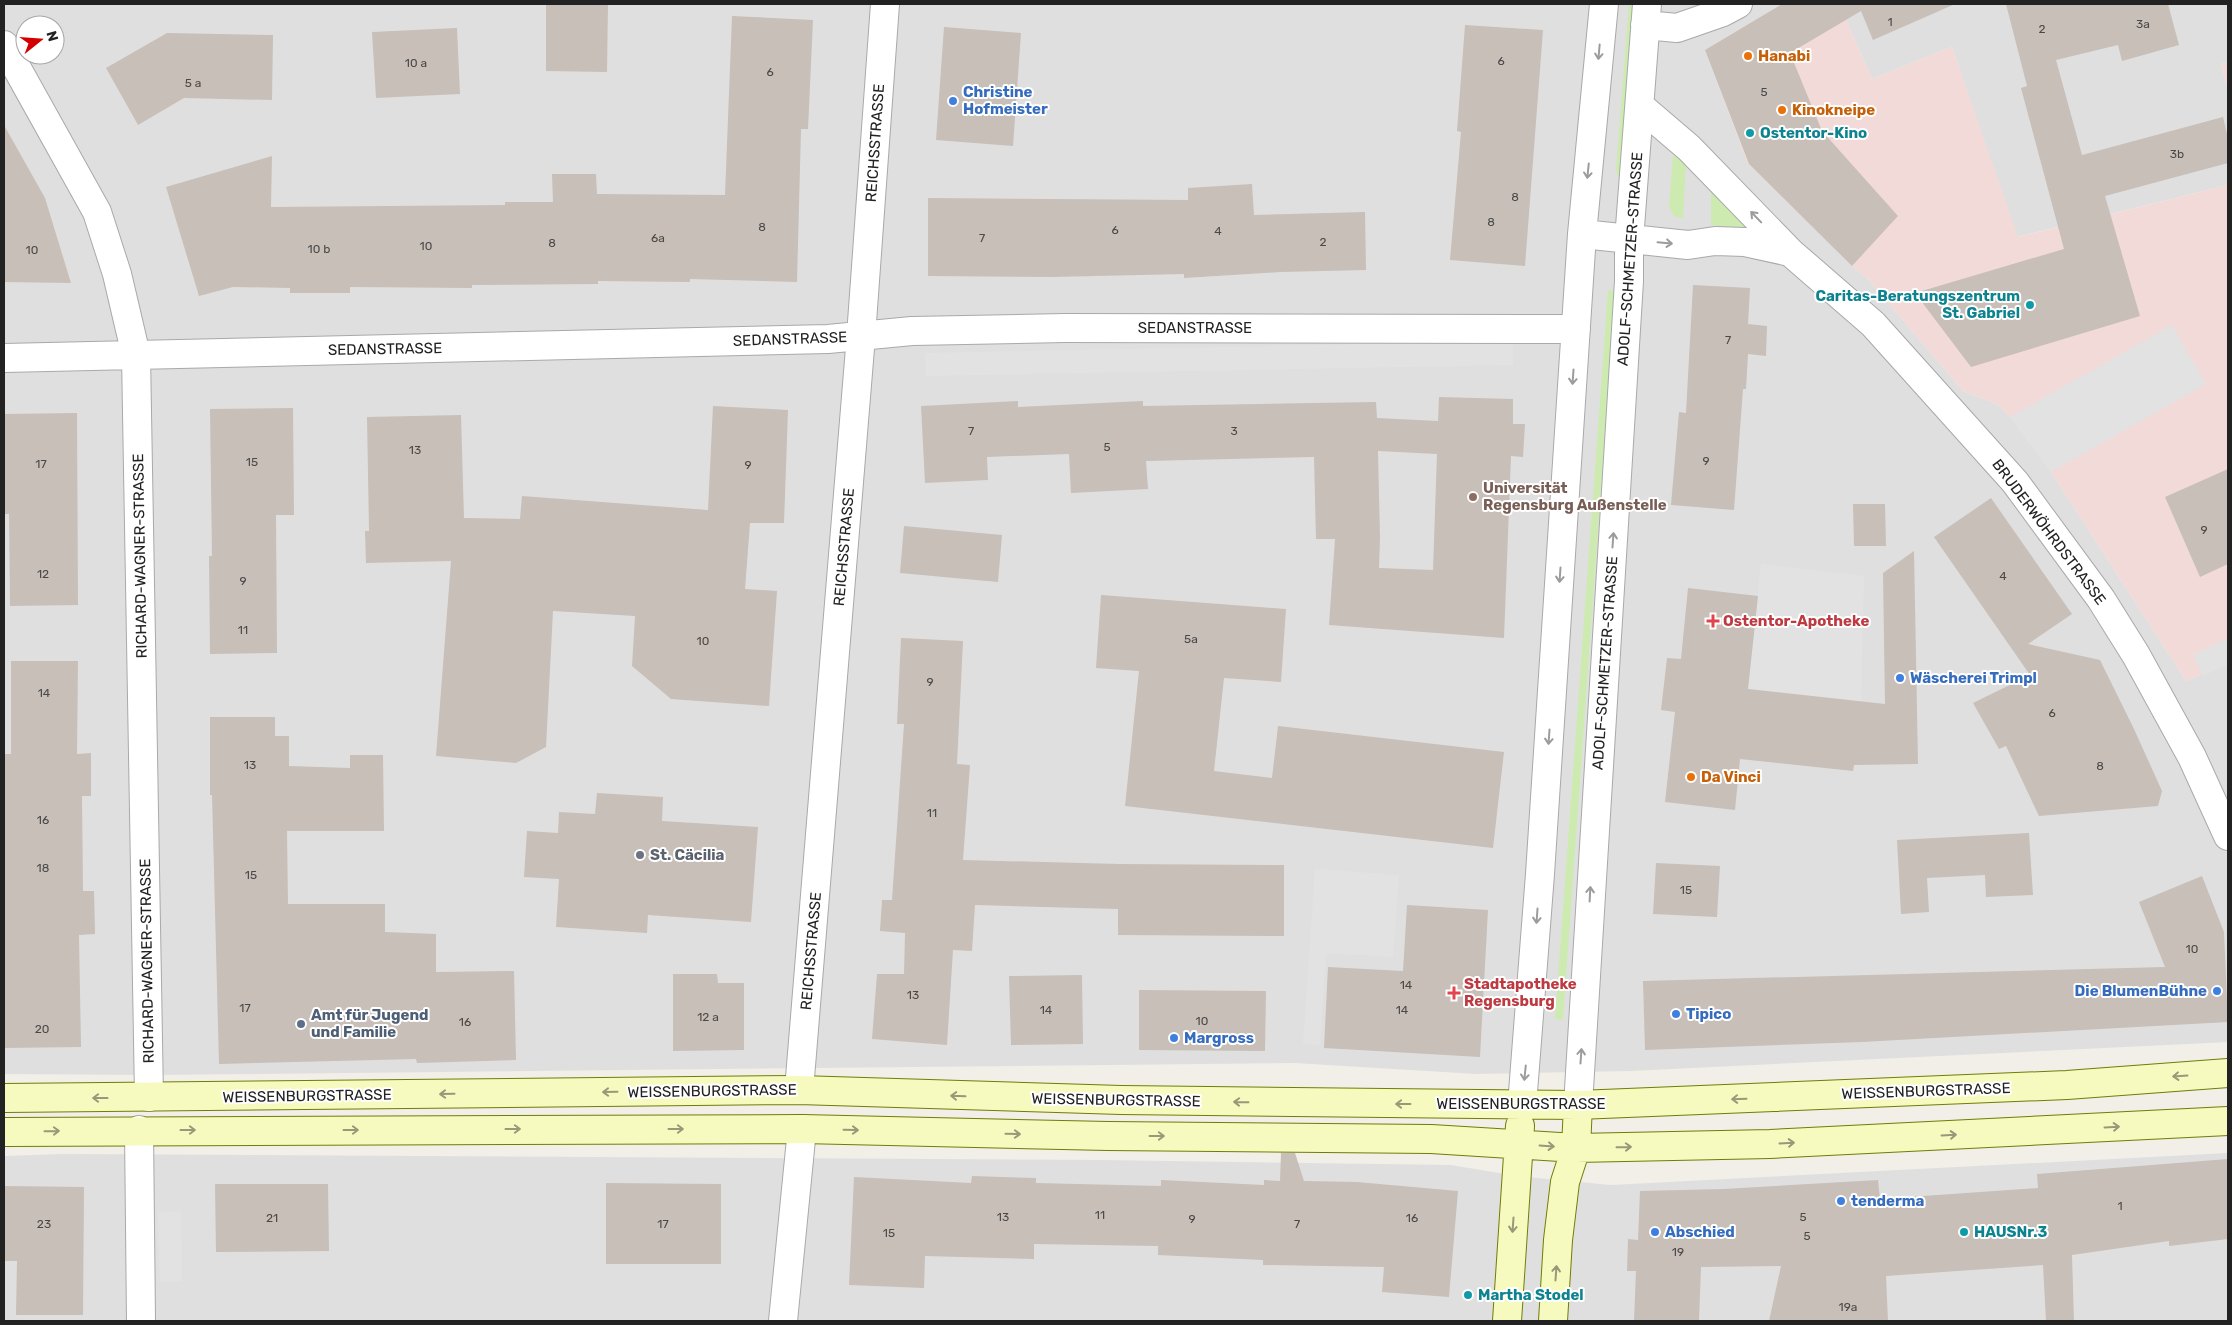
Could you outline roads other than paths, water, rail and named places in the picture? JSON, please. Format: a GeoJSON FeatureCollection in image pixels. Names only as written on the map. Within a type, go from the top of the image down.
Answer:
{"type":"FeatureCollection","features":[{"type":"Feature","properties":{"kind":"main road","name":"WEISSENBURGSTRASSE"},"geometry":{"type":"LineString","coordinates":[[4,1098],[799,1090],[1112,1100],[1578,1105],[2057,1085],[2228,1073]]}},
{"type":"Feature","properties":{"kind":"main road"},"geometry":{"type":"LineString","coordinates":[[1507,1321],[1522,1105]]}},
{"type":"Feature","properties":{"kind":"main road","name":"ADOLF-SCHMETZER-STRASSE"},"geometry":{"type":"LineString","coordinates":[[1553,1321],[1558,1240],[1565,1182],[1576,1148],[1578,1105]]}},
{"type":"Feature","properties":{"kind":"main road"},"geometry":{"type":"LineString","coordinates":[[4,1132],[802,1129],[1098,1136],[1431,1139],[1576,1148],[1770,1144],[2228,1122]]}},
{"type":"Feature","properties":{"kind":"street","name":"REICHSSTRASSE"},"geometry":{"type":"LineString","coordinates":[[799,1090],[861,336],[885,4]]}},
{"type":"Feature","properties":{"kind":"street"},"geometry":{"type":"LineString","coordinates":[[1522,1105],[1540,874],[1582,234],[1604,4]]}},
{"type":"Feature","properties":{"kind":"street"},"geometry":{"type":"LineString","coordinates":[[1646,15],[1677,28],[1723,12],[1738,4]]}},
{"type":"Feature","properties":{"kind":"street","name":"ADOLF-SCHMETZER-STRASSE"},"geometry":{"type":"LineString","coordinates":[[1578,1105],[1629,281],[1629,240],[1641,106],[1646,15]]}},
{"type":"Feature","properties":{"kind":"street","name":"RICHARD-WAGNER-STRASSE"},"geometry":{"type":"LineString","coordinates":[[4,44],[97,212],[117,274],[136,355],[149,1097]]}},
{"type":"Feature","properties":{"kind":"street","name":"BRUDERWÖHRDSTRASSE"},"geometry":{"type":"LineString","coordinates":[[1641,106],[1689,148],[1790,252],[1873,324],[2015,482],[2101,599],[2136,655],[2192,757],[2228,836]]}},
{"type":"Feature","properties":{"kind":"street","name":"BRUDERWÖHRDSTRASSE"},"geometry":{"type":"LineString","coordinates":[[1582,234],[1688,245],[1715,241],[1745,242],[1790,252]]}},
{"type":"Feature","properties":{"kind":"street","name":"SEDANSTRASSE"},"geometry":{"type":"LineString","coordinates":[[4,358],[828,339],[912,331],[1065,328],[1576,329]]}},
{"type":"Feature","properties":{"kind":"street"},"geometry":{"type":"LineString","coordinates":[[783,1321],[802,1129]]}},
{"type":"Feature","properties":{"kind":"street"},"geometry":{"type":"LineString","coordinates":[[139,1130],[142,1321]]}},
{"type":"Feature","properties":{"kind":"place","name":"Hanabi"},"geometry":{"type":"Point","coordinates":[1748,56]}},
{"type":"Feature","properties":{"kind":"place","name":"Christine Hofmeister"},"geometry":{"type":"Point","coordinates":[953,101]}},
{"type":"Feature","properties":{"kind":"place","name":"Kinokneipe"},"geometry":{"type":"Point","coordinates":[1782,110]}},
{"type":"Feature","properties":{"kind":"place","name":"Ostentor-Kino"},"geometry":{"type":"Point","coordinates":[1750,133]}},
{"type":"Feature","properties":{"kind":"place","name":"Caritas-Beratungszentrum St. Gabriel"},"geometry":{"type":"Point","coordinates":[2030,305]}},
{"type":"Feature","properties":{"kind":"place","name":"Universität Regensburg Außenstelle"},"geometry":{"type":"Point","coordinates":[1473,497]}},
{"type":"Feature","properties":{"kind":"place","name":"Ostentor-Apotheke"},"geometry":{"type":"Point","coordinates":[1713,621]}},
{"type":"Feature","properties":{"kind":"place","name":"Wäscherei Trimpl"},"geometry":{"type":"Point","coordinates":[1900,678]}},
{"type":"Feature","properties":{"kind":"place","name":"Da Vinci"},"geometry":{"type":"Point","coordinates":[1691,777]}},
{"type":"Feature","properties":{"kind":"place","name":"St. Cäcilia"},"geometry":{"type":"Point","coordinates":[640,855]}},
{"type":"Feature","properties":{"kind":"place","name":"Die BlumenBühne"},"geometry":{"type":"Point","coordinates":[2217,991]}},
{"type":"Feature","properties":{"kind":"place","name":"Stadtapotheke Regensburg"},"geometry":{"type":"Point","coordinates":[1454,993]}},
{"type":"Feature","properties":{"kind":"place","name":"Tipico"},"geometry":{"type":"Point","coordinates":[1676,1014]}},
{"type":"Feature","properties":{"kind":"place","name":"Amt für Jugend und Familie"},"geometry":{"type":"Point","coordinates":[301,1024]}},
{"type":"Feature","properties":{"kind":"place","name":"Margross"},"geometry":{"type":"Point","coordinates":[1174,1038]}},
{"type":"Feature","properties":{"kind":"place","name":"tenderma"},"geometry":{"type":"Point","coordinates":[1841,1201]}},
{"type":"Feature","properties":{"kind":"place","name":"Abschied"},"geometry":{"type":"Point","coordinates":[1655,1232]}},
{"type":"Feature","properties":{"kind":"place","name":"HAUSNr.3"},"geometry":{"type":"Point","coordinates":[1964,1232]}},
{"type":"Feature","properties":{"kind":"place","name":"Martha Stodel"},"geometry":{"type":"Point","coordinates":[1468,1295]}}]}
